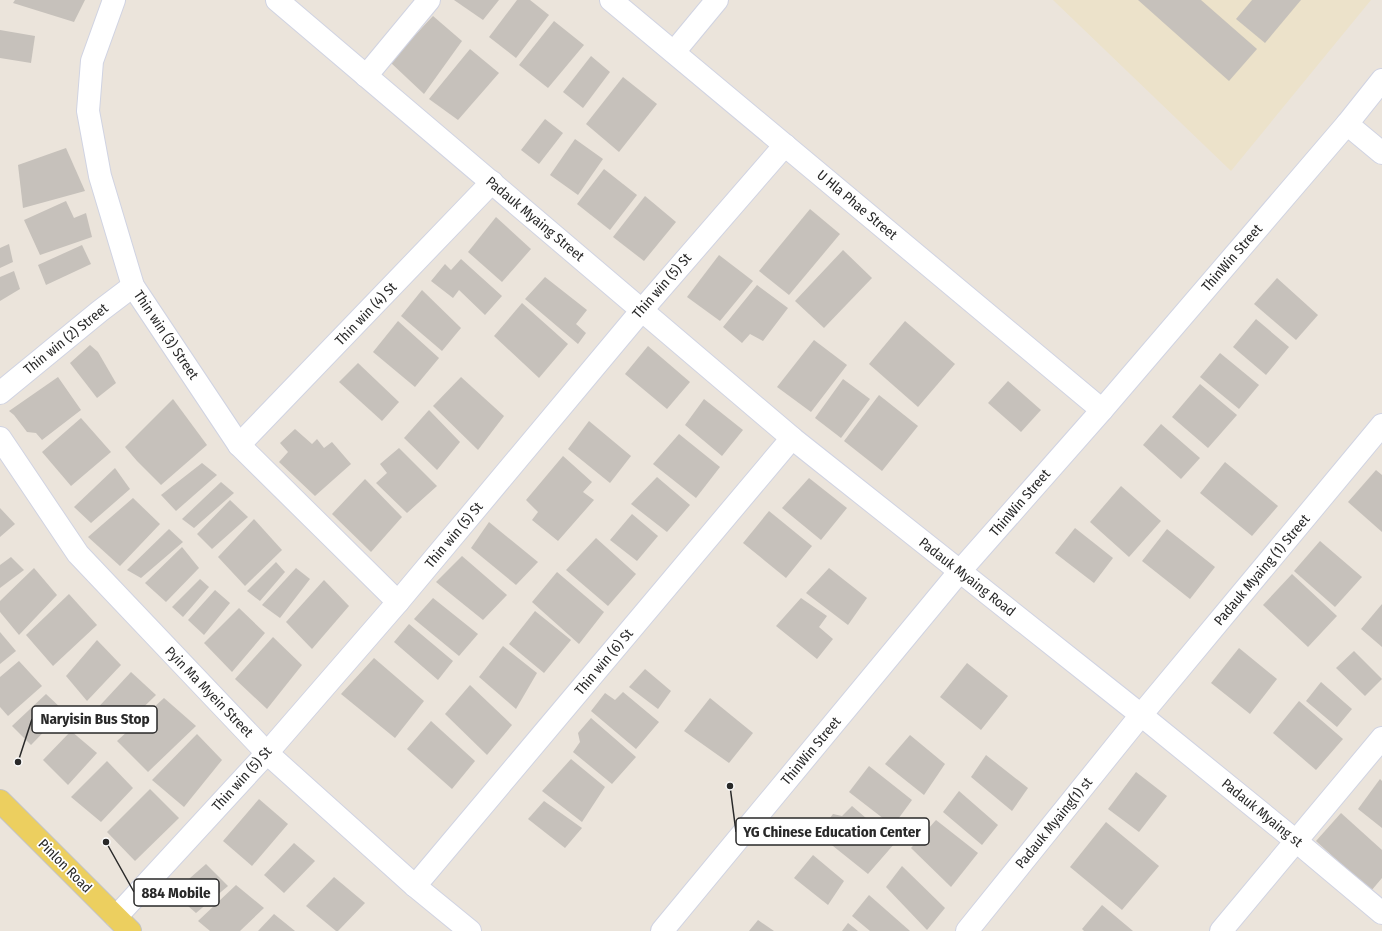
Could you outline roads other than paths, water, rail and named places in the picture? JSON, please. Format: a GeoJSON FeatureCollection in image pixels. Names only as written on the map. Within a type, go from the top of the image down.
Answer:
{"type":"FeatureCollection","features":[{"type":"Feature","properties":{"kind":"main road","name":"Pinlon Road"},"geometry":{"type":"LineString","coordinates":[[0,801],[123,924]]}},
{"type":"Feature","properties":{"kind":"street","name":"Thin win (3) Street"},"geometry":{"type":"LineString","coordinates":[[114,0],[92,62],[88,111],[100,176],[133,286],[239,445],[398,602]]}},
{"type":"Feature","properties":{"kind":"street","name":"Padauk Myaing Street"},"geometry":{"type":"LineString","coordinates":[[277,0],[792,438]]}},
{"type":"Feature","properties":{"kind":"street"},"geometry":{"type":"LineString","coordinates":[[366,76],[429,0]]}},
{"type":"Feature","properties":{"kind":"street","name":"U Hla Phae Street"},"geometry":{"type":"LineString","coordinates":[[611,0],[1102,410]]}},
{"type":"Feature","properties":{"kind":"street"},"geometry":{"type":"LineString","coordinates":[[674,52],[717,0]]}},
{"type":"Feature","properties":{"kind":"street","name":"ThinWin Street"},"geometry":{"type":"LineString","coordinates":[[662,931],[960,571],[1102,410],[1347,124],[1382,80]]}},
{"type":"Feature","properties":{"kind":"street"},"geometry":{"type":"LineString","coordinates":[[1347,124],[1382,153]]}},
{"type":"Feature","properties":{"kind":"street","name":"Thin win (5) St"},"geometry":{"type":"LineString","coordinates":[[123,924],[267,753],[398,602],[642,310],[785,145]]}},
{"type":"Feature","properties":{"kind":"street","name":"Thin win (4) St"},"geometry":{"type":"LineString","coordinates":[[239,445],[492,182]]}},
{"type":"Feature","properties":{"kind":"street","name":"Thin win (2) Street"},"geometry":{"type":"LineString","coordinates":[[0,393],[100,311],[133,286]]}},
{"type":"Feature","properties":{"kind":"street","name":"Padauk Myaing (1) Street"},"geometry":{"type":"LineString","coordinates":[[1142,715],[1382,425]]}},
{"type":"Feature","properties":{"kind":"street","name":"Pyin Ma Myein Street"},"geometry":{"type":"LineString","coordinates":[[0,438],[78,554],[267,753],[415,886],[470,931]]}},
{"type":"Feature","properties":{"kind":"street","name":"Padauk Myaing Road"},"geometry":{"type":"LineString","coordinates":[[792,438],[1142,715]]}},
{"type":"Feature","properties":{"kind":"street","name":"Thin win (6) St"},"geometry":{"type":"LineString","coordinates":[[415,886],[792,438]]}},
{"type":"Feature","properties":{"kind":"street","name":"Padauk Myaing st"},"geometry":{"type":"LineString","coordinates":[[1142,715],[1382,913]]}},
{"type":"Feature","properties":{"kind":"street","name":"Padauk Myaing(1) st"},"geometry":{"type":"LineString","coordinates":[[970,930],[1142,715]]}},
{"type":"Feature","properties":{"kind":"street"},"geometry":{"type":"LineString","coordinates":[[1221,931],[1382,738]]}},
{"type":"Feature","properties":{"kind":"place","name":"Naryisin Bus Stop"},"geometry":{"type":"Point","coordinates":[18,762]}},
{"type":"Feature","properties":{"kind":"place","name":"YG Chinese Education Center"},"geometry":{"type":"Point","coordinates":[730,786]}},
{"type":"Feature","properties":{"kind":"place","name":"884 Mobile"},"geometry":{"type":"Point","coordinates":[106,842]}}]}
